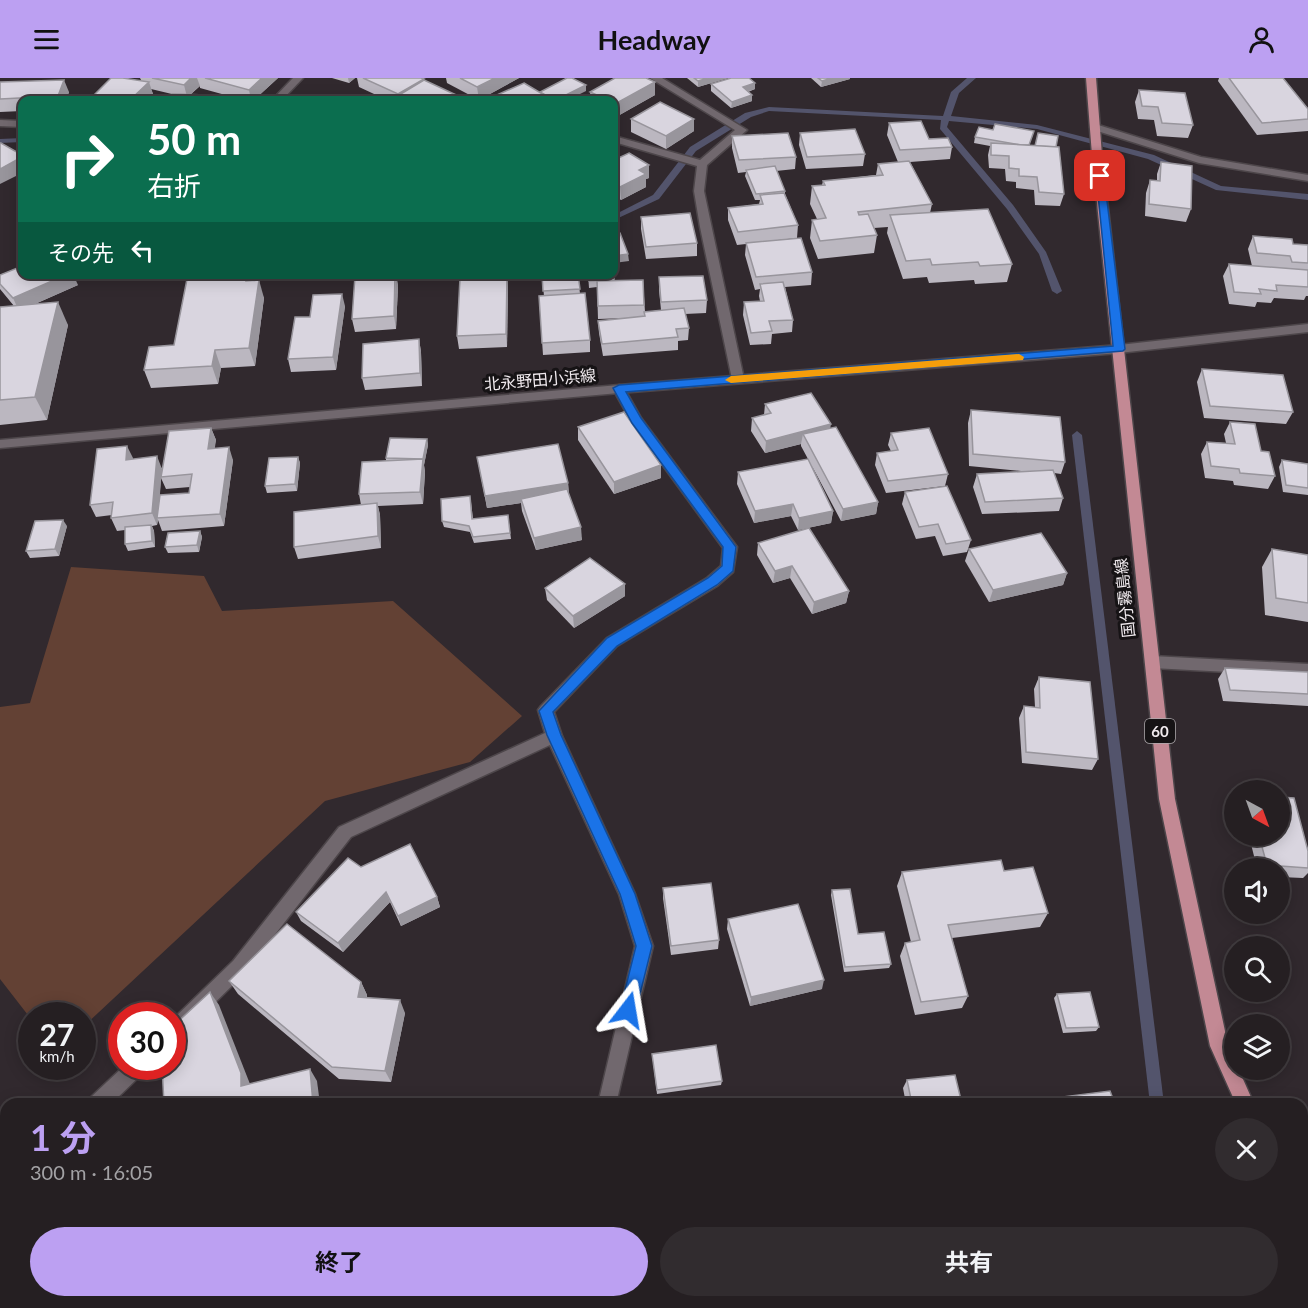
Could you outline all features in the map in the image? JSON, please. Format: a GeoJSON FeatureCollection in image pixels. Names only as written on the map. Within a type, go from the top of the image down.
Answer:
{"type":"FeatureCollection","features":[{"type":"Feature","properties":{"kind":"main road","name":"国分霧島線"},"geometry":{"type":"LineString","coordinates":[[1091,78],[1097,155],[1169,810],[1219,1046],[1242,1098]]}},
{"type":"Feature","properties":{"kind":"street"},"geometry":{"type":"LineString","coordinates":[[280,96],[298,78]]}},
{"type":"Feature","properties":{"kind":"street"},"geometry":{"type":"LineString","coordinates":[[655,78],[742,130],[702,164],[699,191],[738,379]]}},
{"type":"Feature","properties":{"kind":"street"},"geometry":{"type":"LineString","coordinates":[[0,123],[18,124]]}},
{"type":"Feature","properties":{"kind":"street"},"geometry":{"type":"LineString","coordinates":[[1095,127],[1199,160],[1308,178]]}},
{"type":"Feature","properties":{"kind":"street"},"geometry":{"type":"LineString","coordinates":[[618,141],[702,164]]}},
{"type":"Feature","properties":{"kind":"street","name":"北永野田小浜線"},"geometry":{"type":"LineString","coordinates":[[0,444],[619,388],[1119,349],[1308,328]]}},
{"type":"Feature","properties":{"kind":"street"},"geometry":{"type":"LineString","coordinates":[[608,1098],[644,946],[627,894],[554,735],[546,711],[612,642],[712,582],[728,568],[730,547],[636,420],[619,388]]}},
{"type":"Feature","properties":{"kind":"street"},"geometry":{"type":"LineString","coordinates":[[1152,662],[1308,670]]}},
{"type":"Feature","properties":{"kind":"street"},"geometry":{"type":"LineString","coordinates":[[186,1018],[238,967],[345,832],[458,782],[554,735]]}},
{"type":"Feature","properties":{"kind":"street"},"geometry":{"type":"LineString","coordinates":[[104,1098],[123,1080]]}},
{"type":"Feature","properties":{"kind":"shaded area"},"geometry":{"type":"Polygon","coordinates":[[[71,567],[204,576],[222,611],[393,601],[522,716],[470,762],[325,801],[96,1015],[96,1002],[18,1002],[0,979],[0,707],[30,703],[71,567]]]}},
{"type":"Feature","properties":{"kind":"building"},"geometry":{"type":"Polygon","coordinates":[[[111,78],[149,82],[134,96],[93,96],[111,78]]]}},
{"type":"Feature","properties":{"kind":"building"},"geometry":{"type":"Polygon","coordinates":[[[152,78],[191,78],[184,85],[152,78]]]}},
{"type":"Feature","properties":{"kind":"building"},"geometry":{"type":"Polygon","coordinates":[[[205,78],[262,78],[249,90],[205,78]]]}},
{"type":"Feature","properties":{"kind":"building"},"geometry":{"type":"Polygon","coordinates":[[[363,78],[421,78],[424,79],[398,94],[363,78]]]}},
{"type":"Feature","properties":{"kind":"building"},"geometry":{"type":"Polygon","coordinates":[[[460,78],[495,78],[477,87],[460,78]]]}},
{"type":"Feature","properties":{"kind":"building"},"geometry":{"type":"Polygon","coordinates":[[[567,78],[586,85],[564,96],[547,96],[540,92],[567,78]]]}},
{"type":"Feature","properties":{"kind":"building"},"geometry":{"type":"Polygon","coordinates":[[[615,78],[646,78],[655,82],[618,102],[618,96],[599,96],[590,92],[615,78]]]}},
{"type":"Feature","properties":{"kind":"building"},"geometry":{"type":"Polygon","coordinates":[[[731,78],[749,78],[755,83],[743,87],[752,95],[732,102],[711,84],[731,78]]]}},
{"type":"Feature","properties":{"kind":"building"},"geometry":{"type":"Polygon","coordinates":[[[1229,78],[1283,78],[1308,109],[1308,119],[1262,123],[1229,78]]]}},
{"type":"Feature","properties":{"kind":"building"},"geometry":{"type":"Polygon","coordinates":[[[64,80],[58,96],[18,96],[18,98],[0,99],[0,82],[64,80]]]}},
{"type":"Feature","properties":{"kind":"building"},"geometry":{"type":"Polygon","coordinates":[[[424,80],[458,96],[401,96],[399,95],[424,80]]]}},
{"type":"Feature","properties":{"kind":"building"},"geometry":{"type":"Polygon","coordinates":[[[524,83],[546,96],[495,96],[524,83]]]}},
{"type":"Feature","properties":{"kind":"building"},"geometry":{"type":"Polygon","coordinates":[[[1139,90],[1185,93],[1193,125],[1162,123],[1158,107],[1142,106],[1139,90]]]}},
{"type":"Feature","properties":{"kind":"building"},"geometry":{"type":"Polygon","coordinates":[[[172,94],[244,96],[171,96],[172,94]]]}},
{"type":"Feature","properties":{"kind":"building"},"geometry":{"type":"Polygon","coordinates":[[[660,102],[694,119],[666,136],[631,119],[660,102]]]}},
{"type":"Feature","properties":{"kind":"building"},"geometry":{"type":"Polygon","coordinates":[[[921,121],[929,139],[948,138],[952,147],[900,150],[889,123],[921,121]]]}},
{"type":"Feature","properties":{"kind":"building"},"geometry":{"type":"Polygon","coordinates":[[[995,124],[1034,131],[1029,145],[975,137],[979,127],[993,130],[995,124]]]}},
{"type":"Feature","properties":{"kind":"building"},"geometry":{"type":"Polygon","coordinates":[[[855,129],[865,154],[807,157],[800,133],[855,129]]]}},
{"type":"Feature","properties":{"kind":"building"},"geometry":{"type":"Polygon","coordinates":[[[788,133],[796,157],[739,160],[732,136],[788,133]]]}},
{"type":"Feature","properties":{"kind":"building"},"geometry":{"type":"Polygon","coordinates":[[[1038,133],[1058,136],[1056,147],[1035,146],[1038,133]]]}},
{"type":"Feature","properties":{"kind":"building"},"geometry":{"type":"Polygon","coordinates":[[[1,143],[18,153],[18,159],[0,169],[1,143]]]}},
{"type":"Feature","properties":{"kind":"building"},"geometry":{"type":"Polygon","coordinates":[[[991,143],[1059,147],[1064,194],[1039,192],[1037,177],[1019,176],[1019,169],[1009,168],[1009,156],[991,155],[991,143]]]}},
{"type":"Feature","properties":{"kind":"building"},"geometry":{"type":"Polygon","coordinates":[[[629,153],[649,165],[639,170],[646,174],[620,187],[618,186],[618,158],[629,153]]]}},
{"type":"Feature","properties":{"kind":"building"},"geometry":{"type":"Polygon","coordinates":[[[909,161],[932,204],[858,212],[859,215],[868,214],[877,235],[820,241],[812,220],[826,218],[812,186],[825,185],[823,181],[883,175],[878,164],[909,161]]]}},
{"type":"Feature","properties":{"kind":"building"},"geometry":{"type":"Polygon","coordinates":[[[1161,162],[1192,166],[1191,209],[1149,204],[1150,180],[1160,181],[1161,162]]]}},
{"type":"Feature","properties":{"kind":"building"},"geometry":{"type":"Polygon","coordinates":[[[775,166],[785,191],[756,194],[746,170],[775,166]]]}},
{"type":"Feature","properties":{"kind":"building"},"geometry":{"type":"Polygon","coordinates":[[[784,193],[798,225],[738,232],[728,208],[763,204],[760,195],[784,193]]]}},
{"type":"Feature","properties":{"kind":"building"},"geometry":{"type":"Polygon","coordinates":[[[988,209],[1012,264],[980,266],[978,262],[932,265],[930,259],[906,261],[890,215],[988,209]]]}},
{"type":"Feature","properties":{"kind":"building"},"geometry":{"type":"Polygon","coordinates":[[[690,213],[697,243],[646,247],[641,217],[690,213]]]}},
{"type":"Feature","properties":{"kind":"building"},"geometry":{"type":"Polygon","coordinates":[[[618,233],[620,233],[628,254],[618,255],[618,233]]]}},
{"type":"Feature","properties":{"kind":"building"},"geometry":{"type":"Polygon","coordinates":[[[1253,236],[1292,239],[1293,244],[1308,245],[1308,263],[1292,262],[1290,256],[1257,253],[1253,236]]]}},
{"type":"Feature","properties":{"kind":"building"},"geometry":{"type":"Polygon","coordinates":[[[801,238],[812,272],[756,277],[746,243],[801,238]]]}},
{"type":"Feature","properties":{"kind":"building"},"geometry":{"type":"Polygon","coordinates":[[[1229,264],[1308,270],[1308,287],[1276,285],[1277,291],[1259,289],[1261,294],[1234,292],[1229,264]]]}},
{"type":"Feature","properties":{"kind":"building"},"geometry":{"type":"Polygon","coordinates":[[[18,268],[18,279],[57,279],[13,298],[0,284],[0,275],[18,268]]]}},
{"type":"Feature","properties":{"kind":"building"},"geometry":{"type":"Polygon","coordinates":[[[703,276],[707,300],[661,302],[659,277],[703,276]]]}},
{"type":"Feature","properties":{"kind":"building"},"geometry":{"type":"Polygon","coordinates":[[[187,279],[259,280],[249,348],[215,350],[212,366],[144,370],[149,347],[174,345],[187,279]]]}},
{"type":"Feature","properties":{"kind":"building"},"geometry":{"type":"Polygon","coordinates":[[[355,279],[395,279],[394,316],[352,319],[355,279]]]}},
{"type":"Feature","properties":{"kind":"building"},"geometry":{"type":"Polygon","coordinates":[[[460,279],[507,279],[506,334],[457,336],[460,279]]]}},
{"type":"Feature","properties":{"kind":"building"},"geometry":{"type":"Polygon","coordinates":[[[542,279],[579,279],[580,289],[543,291],[542,279]]]}},
{"type":"Feature","properties":{"kind":"building"},"geometry":{"type":"Polygon","coordinates":[[[589,279],[614,279],[614,280],[589,281],[589,279]]]}},
{"type":"Feature","properties":{"kind":"building"},"geometry":{"type":"Polygon","coordinates":[[[643,280],[644,305],[598,306],[597,281],[643,280]]]}},
{"type":"Feature","properties":{"kind":"building"},"geometry":{"type":"Polygon","coordinates":[[[783,282],[793,320],[769,321],[772,331],[751,333],[744,302],[764,301],[760,284],[783,282]]]}},
{"type":"Feature","properties":{"kind":"building"},"geometry":{"type":"Polygon","coordinates":[[[585,293],[590,340],[542,343],[539,296],[585,293]]]}},
{"type":"Feature","properties":{"kind":"building"},"geometry":{"type":"Polygon","coordinates":[[[342,294],[333,357],[288,359],[295,317],[310,317],[313,295],[342,294]]]}},
{"type":"Feature","properties":{"kind":"building"},"geometry":{"type":"Polygon","coordinates":[[[58,302],[35,397],[0,400],[0,307],[58,302]]]}},
{"type":"Feature","properties":{"kind":"building"},"geometry":{"type":"Polygon","coordinates":[[[684,308],[689,328],[676,329],[678,337],[602,344],[598,321],[645,316],[644,312],[684,308]]]}},
{"type":"Feature","properties":{"kind":"building"},"geometry":{"type":"Polygon","coordinates":[[[419,339],[420,373],[362,378],[363,344],[419,339]]]}},
{"type":"Feature","properties":{"kind":"building"},"geometry":{"type":"Polygon","coordinates":[[[1202,369],[1283,375],[1293,412],[1210,406],[1202,369]]]}},
{"type":"Feature","properties":{"kind":"building"},"geometry":{"type":"Polygon","coordinates":[[[811,393],[831,424],[766,441],[752,418],[771,413],[765,404],[811,393]]]}},
{"type":"Feature","properties":{"kind":"building"},"geometry":{"type":"Polygon","coordinates":[[[971,410],[1060,417],[1065,462],[973,454],[971,410]]]}},
{"type":"Feature","properties":{"kind":"building"},"geometry":{"type":"Polygon","coordinates":[[[624,412],[661,465],[614,482],[578,427],[624,412]]]}},
{"type":"Feature","properties":{"kind":"building"},"geometry":{"type":"Polygon","coordinates":[[[1230,422],[1255,424],[1261,451],[1269,452],[1275,476],[1240,473],[1239,469],[1211,466],[1207,442],[1235,444],[1230,422]]]}},
{"type":"Feature","properties":{"kind":"building"},"geometry":{"type":"Polygon","coordinates":[[[836,427],[878,502],[843,509],[803,434],[836,427]]]}},
{"type":"Feature","properties":{"kind":"building"},"geometry":{"type":"Polygon","coordinates":[[[211,428],[208,449],[229,447],[220,514],[157,518],[160,495],[189,493],[192,474],[161,477],[169,431],[211,428]]]}},
{"type":"Feature","properties":{"kind":"building"},"geometry":{"type":"Polygon","coordinates":[[[929,428],[948,474],[888,481],[877,453],[898,450],[891,433],[929,428]]]}},
{"type":"Feature","properties":{"kind":"building"},"geometry":{"type":"Polygon","coordinates":[[[390,438],[427,439],[423,459],[386,458],[390,438]]]}},
{"type":"Feature","properties":{"kind":"building"},"geometry":{"type":"Polygon","coordinates":[[[558,444],[568,483],[485,496],[477,457],[558,444]]]}},
{"type":"Feature","properties":{"kind":"building"},"geometry":{"type":"Polygon","coordinates":[[[127,446],[126,460],[157,456],[152,513],[111,518],[113,502],[90,505],[97,449],[127,446]]]}},
{"type":"Feature","properties":{"kind":"building"},"geometry":{"type":"Polygon","coordinates":[[[298,457],[295,484],[265,486],[269,458],[298,457]]]}},
{"type":"Feature","properties":{"kind":"building"},"geometry":{"type":"Polygon","coordinates":[[[423,459],[420,492],[359,494],[362,462],[423,459]]]}},
{"type":"Feature","properties":{"kind":"building"},"geometry":{"type":"Polygon","coordinates":[[[808,459],[833,511],[799,518],[793,504],[755,511],[738,472],[808,459]]]}},
{"type":"Feature","properties":{"kind":"building"},"geometry":{"type":"Polygon","coordinates":[[[1282,460],[1308,464],[1308,488],[1286,485],[1282,460]]]}},
{"type":"Feature","properties":{"kind":"building"},"geometry":{"type":"Polygon","coordinates":[[[1053,470],[1063,498],[985,502],[977,474],[1053,470]]]}},
{"type":"Feature","properties":{"kind":"building"},"geometry":{"type":"Polygon","coordinates":[[[947,486],[971,540],[946,544],[938,524],[919,527],[905,492],[947,486]]]}},
{"type":"Feature","properties":{"kind":"building"},"geometry":{"type":"Polygon","coordinates":[[[567,489],[581,527],[534,538],[521,499],[567,489]]]}},
{"type":"Feature","properties":{"kind":"building"},"geometry":{"type":"Polygon","coordinates":[[[470,496],[472,519],[508,515],[510,533],[473,537],[469,526],[442,521],[441,499],[470,496]]]}},
{"type":"Feature","properties":{"kind":"building"},"geometry":{"type":"Polygon","coordinates":[[[377,503],[378,536],[294,547],[294,512],[377,503]]]}},
{"type":"Feature","properties":{"kind":"building"},"geometry":{"type":"Polygon","coordinates":[[[63,520],[55,549],[26,551],[35,521],[63,520]]]}},
{"type":"Feature","properties":{"kind":"building"},"geometry":{"type":"Polygon","coordinates":[[[151,525],[152,541],[125,544],[125,527],[151,525]]]}},
{"type":"Feature","properties":{"kind":"building"},"geometry":{"type":"Polygon","coordinates":[[[809,528],[849,591],[814,602],[792,566],[775,571],[758,543],[809,528]]]}},
{"type":"Feature","properties":{"kind":"building"},"geometry":{"type":"Polygon","coordinates":[[[200,531],[197,545],[165,547],[168,533],[200,531]]]}},
{"type":"Feature","properties":{"kind":"building"},"geometry":{"type":"Polygon","coordinates":[[[1041,533],[1067,573],[993,590],[969,549],[1041,533]]]}},
{"type":"Feature","properties":{"kind":"building"},"geometry":{"type":"Polygon","coordinates":[[[1272,549],[1308,555],[1308,603],[1276,598],[1272,549]]]}},
{"type":"Feature","properties":{"kind":"building"},"geometry":{"type":"Polygon","coordinates":[[[590,558],[625,584],[573,616],[545,588],[590,558]]]}},
{"type":"Feature","properties":{"kind":"building"},"geometry":{"type":"Polygon","coordinates":[[[1225,668],[1308,672],[1308,694],[1230,690],[1225,668]]]}},
{"type":"Feature","properties":{"kind":"building"},"geometry":{"type":"Polygon","coordinates":[[[1039,677],[1090,682],[1098,759],[1026,752],[1024,706],[1040,708],[1039,677]]]}},
{"type":"Feature","properties":{"kind":"building"},"geometry":{"type":"Polygon","coordinates":[[[1290,798],[1294,798],[1308,851],[1308,868],[1290,867],[1290,858],[1265,858],[1262,846],[1290,846],[1290,798]]]}},
{"type":"Feature","properties":{"kind":"building"},"geometry":{"type":"Polygon","coordinates":[[[410,844],[437,897],[398,916],[386,892],[338,943],[296,912],[348,858],[361,867],[410,844]]]}},
{"type":"Feature","properties":{"kind":"building"},"geometry":{"type":"Polygon","coordinates":[[[1001,860],[1004,871],[1033,867],[1048,913],[948,925],[968,996],[921,1002],[905,943],[920,940],[902,872],[1001,860]]]}},
{"type":"Feature","properties":{"kind":"building"},"geometry":{"type":"Polygon","coordinates":[[[711,883],[719,940],[671,946],[663,888],[711,883]]]}},
{"type":"Feature","properties":{"kind":"building"},"geometry":{"type":"Polygon","coordinates":[[[850,889],[858,934],[884,932],[891,964],[845,967],[832,890],[850,889]]]}},
{"type":"Feature","properties":{"kind":"building"},"geometry":{"type":"Polygon","coordinates":[[[798,904],[824,980],[751,997],[728,919],[798,904]]]}},
{"type":"Feature","properties":{"kind":"building"},"geometry":{"type":"Polygon","coordinates":[[[287,924],[361,982],[358,997],[400,1000],[385,1071],[332,1067],[229,981],[287,924]]]}},
{"type":"Feature","properties":{"kind":"building"},"geometry":{"type":"Polygon","coordinates":[[[210,992],[241,1073],[241,1086],[310,1069],[312,1098],[164,1098],[163,1080],[186,1080],[186,1014],[210,992]]]}},
{"type":"Feature","properties":{"kind":"building"},"geometry":{"type":"Polygon","coordinates":[[[1090,992],[1099,1027],[1066,1028],[1057,994],[1090,992]]]}},
{"type":"Feature","properties":{"kind":"building"},"geometry":{"type":"Polygon","coordinates":[[[716,1045],[722,1081],[657,1090],[652,1054],[716,1045]]]}},
{"type":"Feature","properties":{"kind":"building"},"geometry":{"type":"Polygon","coordinates":[[[955,1075],[961,1098],[911,1098],[907,1080],[955,1075]]]}},
{"type":"Feature","properties":{"kind":"building"},"geometry":{"type":"Polygon","coordinates":[[[1110,1091],[1113,1098],[1054,1098],[1110,1091]]]}},
{"type":"Feature","properties":{"kind":"waterway"},"geometry":{"type":"LineString","coordinates":[[946,118],[955,92],[972,78]]}},
{"type":"Feature","properties":{"kind":"waterway"},"geometry":{"type":"LineString","coordinates":[[618,216],[656,197],[693,149],[748,115],[769,109],[946,118]]}},
{"type":"Feature","properties":{"kind":"waterway"},"geometry":{"type":"LineString","coordinates":[[946,118],[1037,127],[1151,157],[1219,188],[1308,197]]}},
{"type":"Feature","properties":{"kind":"waterway"},"geometry":{"type":"LineString","coordinates":[[946,118],[943,127],[1010,207],[1043,254],[1057,291]]}},
{"type":"Feature","properties":{"kind":"waterway"},"geometry":{"type":"LineString","coordinates":[[0,141],[18,140]]}},
{"type":"Feature","properties":{"kind":"waterway"},"geometry":{"type":"LineString","coordinates":[[1077,435],[1156,1098]]}},
{"type":"Feature","properties":{"kind":"slow traffic"},"geometry":{"type":"LineString","coordinates":[[731,380],[1019,357]]}},
{"type":"Feature","properties":{"kind":"route"},"geometry":{"type":"LineString","coordinates":[[628,1010],[644,946],[627,894],[554,735],[546,711],[612,642],[712,582],[728,568],[730,547],[636,420],[619,388],[1119,349],[1100,176]]}}]}
